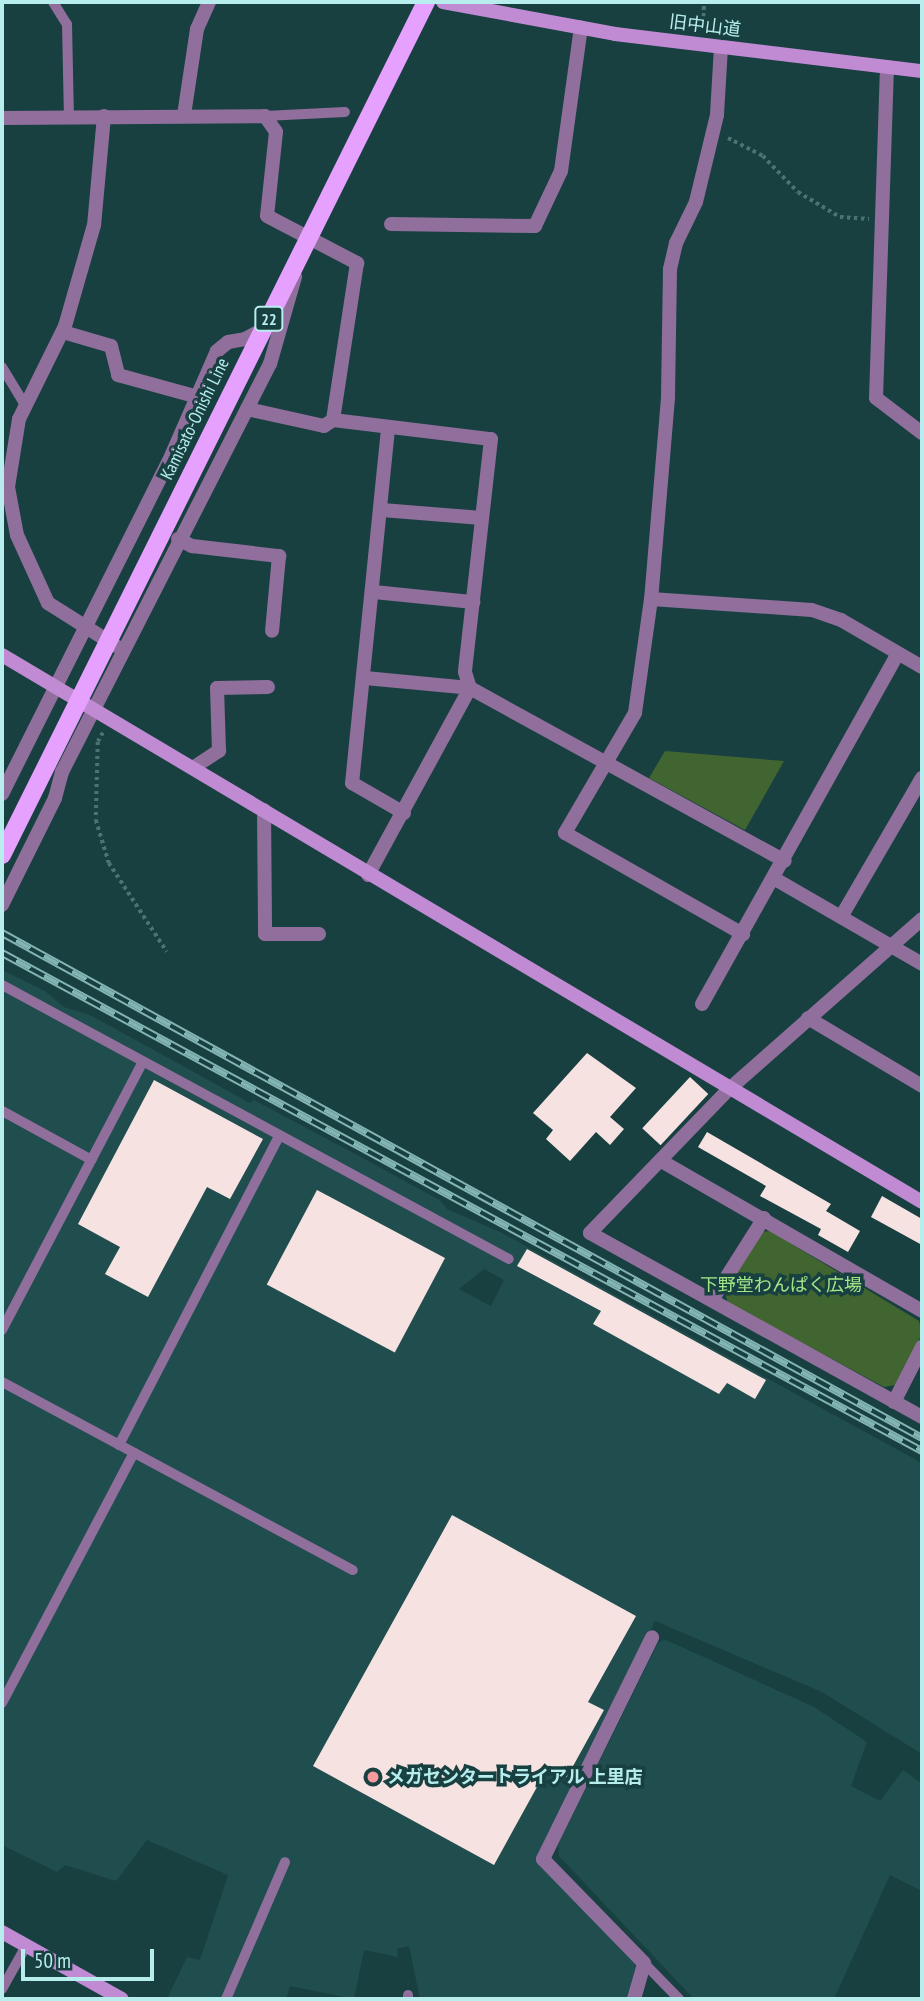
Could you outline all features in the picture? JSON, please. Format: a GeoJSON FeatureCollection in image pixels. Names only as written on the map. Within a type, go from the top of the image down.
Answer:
{"type":"FeatureCollection","features":[{"type":"Feature","properties":{"kind":"main road","name":"Kamisato-Onishi Line"},"geometry":{"type":"LineString","coordinates":[[2,855],[426,2]]}},
{"type":"Feature","properties":{"kind":"street"},"geometry":{"type":"LineString","coordinates":[[184,115],[197,29],[209,2]]}},
{"type":"Feature","properties":{"kind":"street","name":"旧中山道"},"geometry":{"type":"LineString","coordinates":[[443,2],[580,27],[922,71]]}},
{"type":"Feature","properties":{"kind":"street"},"geometry":{"type":"LineString","coordinates":[[391,224],[535,226],[561,171],[580,27]]}},
{"type":"Feature","properties":{"kind":"street"},"geometry":{"type":"LineString","coordinates":[[721,47],[713,131],[696,202],[676,243],[670,270],[668,398],[651,599],[635,713],[565,832],[743,934]]}},
{"type":"Feature","properties":{"kind":"street"},"geometry":{"type":"LineString","coordinates":[[887,67],[876,398],[922,433]]}},
{"type":"Feature","properties":{"kind":"street"},"geometry":{"type":"LineString","coordinates":[[104,116],[100,196],[63,332],[26,405],[11,449],[8,487],[17,535],[48,603],[84,629],[124,650]]}},
{"type":"Feature","properties":{"kind":"street"},"geometry":{"type":"LineString","coordinates":[[2,118],[265,116],[276,132],[267,216],[357,263],[333,420]]}},
{"type":"Feature","properties":{"kind":"street"},"geometry":{"type":"LineString","coordinates":[[2,905],[178,539],[247,409],[280,338],[299,258]]}},
{"type":"Feature","properties":{"kind":"street"},"geometry":{"type":"LineString","coordinates":[[2,794],[198,397],[221,345],[264,329]]}},
{"type":"Feature","properties":{"kind":"street"},"geometry":{"type":"LineString","coordinates":[[63,332],[111,346],[118,374],[198,397]]}},
{"type":"Feature","properties":{"kind":"street"},"geometry":{"type":"LineString","coordinates":[[247,409],[324,426],[333,420],[388,429],[491,439],[465,671],[470,688],[368,875]]}},
{"type":"Feature","properties":{"kind":"street"},"geometry":{"type":"LineString","coordinates":[[388,429],[374,592],[352,783],[404,813]]}},
{"type":"Feature","properties":{"kind":"street"},"geometry":{"type":"LineString","coordinates":[[382,510],[482,518]]}},
{"type":"Feature","properties":{"kind":"street"},"geometry":{"type":"LineString","coordinates":[[2,536],[17,535]]}},
{"type":"Feature","properties":{"kind":"street"},"geometry":{"type":"LineString","coordinates":[[178,539],[192,546],[279,556],[272,631]]}},
{"type":"Feature","properties":{"kind":"street"},"geometry":{"type":"LineString","coordinates":[[374,592],[473,602]]}},
{"type":"Feature","properties":{"kind":"street"},"geometry":{"type":"LineString","coordinates":[[651,599],[812,610],[841,620],[922,667]]}},
{"type":"Feature","properties":{"kind":"street"},"geometry":{"type":"LineString","coordinates":[[2,654],[194,767],[368,875],[922,1202]]}},
{"type":"Feature","properties":{"kind":"street"},"geometry":{"type":"LineString","coordinates":[[702,1004],[775,879],[898,654]]}},
{"type":"Feature","properties":{"kind":"street"},"geometry":{"type":"LineString","coordinates":[[365,678],[470,688],[603,764],[785,861]]}},
{"type":"Feature","properties":{"kind":"street"},"geometry":{"type":"LineString","coordinates":[[194,767],[219,751],[217,688],[268,687]]}},
{"type":"Feature","properties":{"kind":"street"},"geometry":{"type":"LineString","coordinates":[[841,917],[922,778]]}},
{"type":"Feature","properties":{"kind":"street"},"geometry":{"type":"LineString","coordinates":[[264,810],[265,934],[319,934]]}},
{"type":"Feature","properties":{"kind":"street"},"geometry":{"type":"LineString","coordinates":[[775,879],[922,964]]}},
{"type":"Feature","properties":{"kind":"street"},"geometry":{"type":"LineString","coordinates":[[922,919],[729,1089],[663,1162],[590,1233],[922,1417]]}},
{"type":"Feature","properties":{"kind":"street"},"geometry":{"type":"LineString","coordinates":[[808,1018],[922,1086]]}},
{"type":"Feature","properties":{"kind":"street"},"geometry":{"type":"LineString","coordinates":[[663,1162],[922,1311]]}},
{"type":"Feature","properties":{"kind":"street"},"geometry":{"type":"LineString","coordinates":[[712,1300],[764,1218]]}},
{"type":"Feature","properties":{"kind":"street"},"geometry":{"type":"LineString","coordinates":[[894,1402],[922,1347]]}},
{"type":"Feature","properties":{"kind":"street"},"geometry":{"type":"LineString","coordinates":[[634,1999],[644,1963],[543,1860],[652,1637]]}},
{"type":"Feature","properties":{"kind":"street"},"geometry":{"type":"LineString","coordinates":[[2,1932],[122,1999]]}},
{"type":"Feature","properties":{"kind":"lane"},"geometry":{"type":"LineString","coordinates":[[53,2],[67,24],[69,117]]}},
{"type":"Feature","properties":{"kind":"lane"},"geometry":{"type":"LineString","coordinates":[[265,116],[345,112]]}},
{"type":"Feature","properties":{"kind":"lane"},"geometry":{"type":"LineString","coordinates":[[2,367],[26,405]]}},
{"type":"Feature","properties":{"kind":"lane"},"geometry":{"type":"LineString","coordinates":[[2,985],[509,1259]]}},
{"type":"Feature","properties":{"kind":"lane"},"geometry":{"type":"LineString","coordinates":[[2,1330],[144,1062]]}},
{"type":"Feature","properties":{"kind":"lane"},"geometry":{"type":"LineString","coordinates":[[2,1111],[92,1160]]}},
{"type":"Feature","properties":{"kind":"lane"},"geometry":{"type":"LineString","coordinates":[[118,1445],[280,1135]]}},
{"type":"Feature","properties":{"kind":"lane"},"geometry":{"type":"LineString","coordinates":[[2,1382],[353,1570]]}},
{"type":"Feature","properties":{"kind":"lane"},"geometry":{"type":"LineString","coordinates":[[2,1703],[134,1453]]}},
{"type":"Feature","properties":{"kind":"lane"},"geometry":{"type":"LineString","coordinates":[[226,1999],[285,1862]]}},
{"type":"Feature","properties":{"kind":"lane"},"geometry":{"type":"LineString","coordinates":[[2,1989],[26,1946]]}},
{"type":"Feature","properties":{"kind":"lane"},"geometry":{"type":"LineString","coordinates":[[644,1963],[679,1999]]}},
{"type":"Feature","properties":{"kind":"path"},"geometry":{"type":"LineString","coordinates":[[702,32],[704,2]]}},
{"type":"Feature","properties":{"kind":"path"},"geometry":{"type":"LineString","coordinates":[[713,131],[763,156],[798,192],[840,217],[882,220]]}},
{"type":"Feature","properties":{"kind":"path"},"geometry":{"type":"LineString","coordinates":[[110,719],[98,742],[96,820],[109,863],[167,952]]}},
{"type":"Feature","properties":{"kind":"shaded area"},"geometry":{"type":"Polygon","coordinates":[[[2,970],[45,991],[64,1007],[92,1016],[250,1103],[254,1100],[372,1163],[441,1201],[447,1209],[502,1233],[922,1463],[922,1754],[822,1692],[655,1621],[537,1859],[638,1966],[628,1999],[420,1999],[409,1946],[397,1949],[398,1957],[364,1950],[354,1999],[290,1986],[286,1999],[167,1999],[187,1957],[200,1960],[228,1875],[147,1840],[116,1881],[65,1865],[57,1872],[2,1845],[2,970]],[[484,1269],[459,1289],[491,1306],[504,1280],[484,1269]]]}},
{"type":"Feature","properties":{"kind":"shaded area"},"geometry":{"type":"Polygon","coordinates":[[[664,1639],[814,1707],[867,1742],[851,1786],[880,1801],[903,1770],[922,1784],[922,1891],[890,1875],[834,1999],[694,1999],[559,1856],[558,1845],[658,1643],[664,1639]]]}},
{"type":"Feature","properties":{"kind":"green space"},"geometry":{"type":"Polygon","coordinates":[[[665,751],[784,761],[745,830],[649,778],[665,751]]]}},
{"type":"Feature","properties":{"kind":"green space","name":"下野堂わんぱく広場"},"geometry":{"type":"Polygon","coordinates":[[[770,1231],[919,1321],[922,1334],[895,1385],[884,1387],[728,1303],[724,1290],[761,1232],[770,1231]]]}},
{"type":"Feature","properties":{"kind":"building"},"geometry":{"type":"Polygon","coordinates":[[[587,1053],[636,1088],[610,1117],[624,1129],[610,1145],[596,1132],[570,1161],[546,1139],[553,1130],[533,1113],[587,1053]]]}},
{"type":"Feature","properties":{"kind":"building"},"geometry":{"type":"Polygon","coordinates":[[[690,1077],[708,1094],[661,1145],[642,1128],[690,1077]]]}},
{"type":"Feature","properties":{"kind":"building"},"geometry":{"type":"Polygon","coordinates":[[[154,1080],[263,1139],[230,1199],[207,1187],[148,1297],[105,1274],[120,1247],[78,1224],[154,1080]]]}},
{"type":"Feature","properties":{"kind":"building"},"geometry":{"type":"Polygon","coordinates":[[[707,1132],[831,1204],[826,1211],[860,1231],[848,1252],[818,1235],[821,1229],[760,1196],[766,1186],[698,1147],[707,1132]]]}},
{"type":"Feature","properties":{"kind":"building"},"geometry":{"type":"Polygon","coordinates":[[[317,1190],[445,1258],[395,1353],[267,1284],[317,1190]]]}},
{"type":"Feature","properties":{"kind":"building"},"geometry":{"type":"Polygon","coordinates":[[[882,1196],[922,1219],[922,1245],[871,1217],[882,1196]]]}},
{"type":"Feature","properties":{"kind":"building"},"geometry":{"type":"Polygon","coordinates":[[[527,1249],[766,1380],[755,1399],[727,1383],[719,1394],[593,1324],[601,1311],[517,1266],[527,1249]]]}},
{"type":"Feature","properties":{"kind":"building"},"geometry":{"type":"Polygon","coordinates":[[[452,1515],[636,1616],[588,1702],[604,1710],[567,1777],[548,1767],[494,1865],[313,1766],[452,1515]]]}},
{"type":"Feature","properties":{"kind":"railway"},"geometry":{"type":"LineString","coordinates":[[2,933],[922,1438]]}},
{"type":"Feature","properties":{"kind":"railway"},"geometry":{"type":"LineString","coordinates":[[2,953],[922,1451]]}},
{"type":"Feature","properties":{"kind":"place","name":"メガセンタートライアル 上里店"},"geometry":{"type":"Point","coordinates":[373,1777]}}]}
